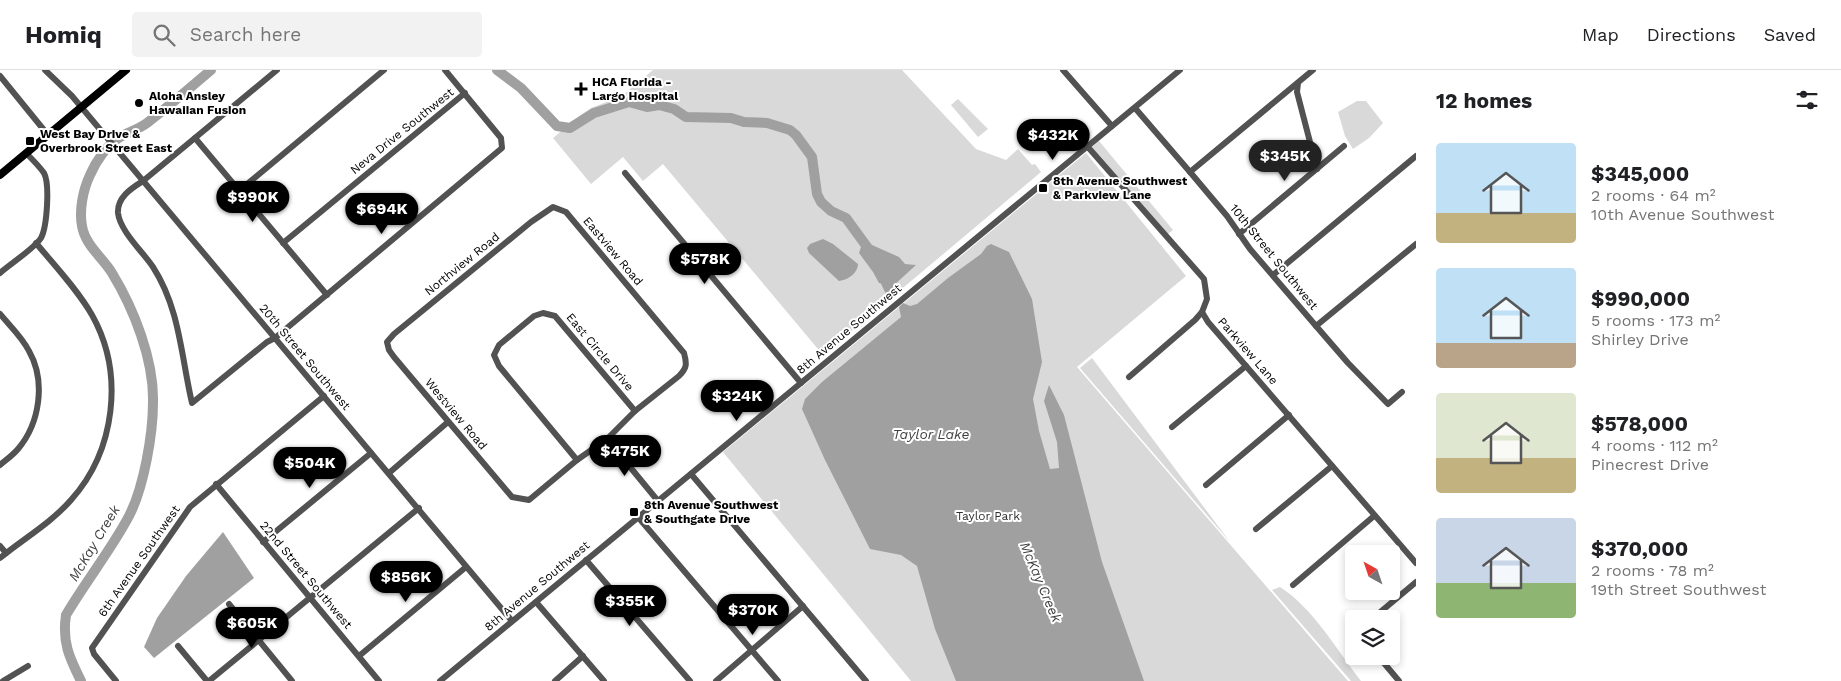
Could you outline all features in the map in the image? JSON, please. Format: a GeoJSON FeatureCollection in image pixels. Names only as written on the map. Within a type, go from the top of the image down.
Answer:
{"type":"FeatureCollection","features":[{"type":"Feature","properties":{"kind":"main road"},"geometry":{"type":"LineString","coordinates":[[0,175],[126,70]]}},
{"type":"Feature","properties":{"kind":"street","name":"20th Street Southwest"},"geometry":{"type":"LineString","coordinates":[[45,70],[106,136],[512,622]]}},
{"type":"Feature","properties":{"kind":"street"},"geometry":{"type":"LineString","coordinates":[[277,70],[133,188],[122,198],[118,208],[118,216],[124,228],[154,269],[167,293],[180,336],[192,403],[267,342],[275,338],[502,148],[502,138],[445,70]]}},
{"type":"Feature","properties":{"kind":"street"},"geometry":{"type":"LineString","coordinates":[[240,190],[384,70]]}},
{"type":"Feature","properties":{"kind":"street"},"geometry":{"type":"LineString","coordinates":[[1063,70],[1112,126]]}},
{"type":"Feature","properties":{"kind":"street","name":"8th Avenue Southwest"},"geometry":{"type":"LineString","coordinates":[[440,681],[1180,70]]}},
{"type":"Feature","properties":{"kind":"street"},"geometry":{"type":"LineString","coordinates":[[1190,172],[1313,70]]}},
{"type":"Feature","properties":{"kind":"street"},"geometry":{"type":"LineString","coordinates":[[1,81],[48,135]]}},
{"type":"Feature","properties":{"kind":"street"},"geometry":{"type":"LineString","coordinates":[[1298,83],[1297,92],[1317,169]]}},
{"type":"Feature","properties":{"kind":"street","name":"Neva Drive Southwest"},"geometry":{"type":"LineString","coordinates":[[283,243],[465,93]]}},
{"type":"Feature","properties":{"kind":"street","name":"10th Street Southwest"},"geometry":{"type":"LineString","coordinates":[[1134,108],[1227,216],[1238,234],[1348,363],[1388,404],[1402,392]]}},
{"type":"Feature","properties":{"kind":"street"},"geometry":{"type":"LineString","coordinates":[[196,138],[327,295]]}},
{"type":"Feature","properties":{"kind":"street","name":"Parkview Lane"},"geometry":{"type":"LineString","coordinates":[[1088,146],[1204,279],[1207,299],[1202,312],[1208,322],[1416,563]]}},
{"type":"Feature","properties":{"kind":"street"},"geometry":{"type":"LineString","coordinates":[[1238,234],[1344,146]]}},
{"type":"Feature","properties":{"kind":"street"},"geometry":{"type":"LineString","coordinates":[[0,273],[36,243],[41,237],[44,226],[47,182],[44,173],[26,153]]}},
{"type":"Feature","properties":{"kind":"street"},"geometry":{"type":"LineString","coordinates":[[1273,275],[1416,156]]}},
{"type":"Feature","properties":{"kind":"street"},"geometry":{"type":"LineString","coordinates":[[626,173],[801,383]]}},
{"type":"Feature","properties":{"kind":"street","name":"Northview Road"},"geometry":{"type":"LineString","coordinates":[[387,342],[394,334],[545,211],[553,207]]}},
{"type":"Feature","properties":{"kind":"street","name":"Eastview Road"},"geometry":{"type":"LineString","coordinates":[[553,207],[566,212],[684,353],[687,363],[679,376],[635,410]]}},
{"type":"Feature","properties":{"kind":"street"},"geometry":{"type":"LineString","coordinates":[[0,558],[61,510],[81,488],[101,452],[111,410],[111,370],[100,331],[85,304],[36,243]]}},
{"type":"Feature","properties":{"kind":"street"},"geometry":{"type":"LineString","coordinates":[[1316,326],[1416,244]]}},
{"type":"Feature","properties":{"kind":"street"},"geometry":{"type":"LineString","coordinates":[[1129,377],[1202,312]]}},
{"type":"Feature","properties":{"kind":"street","name":"East Circle Drive"},"geometry":{"type":"LineString","coordinates":[[577,460],[499,366],[494,355],[497,348],[534,316],[543,313],[555,316],[635,410]]}},
{"type":"Feature","properties":{"kind":"street"},"geometry":{"type":"LineString","coordinates":[[0,314],[29,350],[36,370],[38,384],[37,412],[27,434],[18,449],[0,465]]}},
{"type":"Feature","properties":{"kind":"street","name":"Westview Road"},"geometry":{"type":"LineString","coordinates":[[387,342],[389,350],[394,357],[512,497],[529,500],[577,460]]}},
{"type":"Feature","properties":{"kind":"street"},"geometry":{"type":"LineString","coordinates":[[1172,427],[1246,366]]}},
{"type":"Feature","properties":{"kind":"street","name":"6th Avenue Southwest"},"geometry":{"type":"LineString","coordinates":[[116,681],[94,654],[92,648],[190,507],[324,396]]}},
{"type":"Feature","properties":{"kind":"street"},"geometry":{"type":"LineString","coordinates":[[577,460],[607,439],[635,410]]}},
{"type":"Feature","properties":{"kind":"street"},"geometry":{"type":"LineString","coordinates":[[1206,485],[1289,415]]}},
{"type":"Feature","properties":{"kind":"street"},"geometry":{"type":"LineString","coordinates":[[389,473],[448,422]]}},
{"type":"Feature","properties":{"kind":"street"},"geometry":{"type":"LineString","coordinates":[[607,439],[658,500]]}},
{"type":"Feature","properties":{"kind":"street"},"geometry":{"type":"LineString","coordinates":[[263,542],[371,453]]}},
{"type":"Feature","properties":{"kind":"street"},"geometry":{"type":"LineString","coordinates":[[1256,529],[1332,466]]}},
{"type":"Feature","properties":{"kind":"street"},"geometry":{"type":"LineString","coordinates":[[690,474],[866,681]]}},
{"type":"Feature","properties":{"kind":"street","name":"22nd Street Southwest"},"geometry":{"type":"LineString","coordinates":[[216,484],[379,681]]}},
{"type":"Feature","properties":{"kind":"street"},"geometry":{"type":"LineString","coordinates":[[178,646],[208,681],[418,508]]}},
{"type":"Feature","properties":{"kind":"street"},"geometry":{"type":"LineString","coordinates":[[1293,585],[1374,516]]}},
{"type":"Feature","properties":{"kind":"street"},"geometry":{"type":"LineString","coordinates":[[638,517],[778,681]]}},
{"type":"Feature","properties":{"kind":"street"},"geometry":{"type":"LineString","coordinates":[[0,546],[6,553]]}},
{"type":"Feature","properties":{"kind":"street"},"geometry":{"type":"LineString","coordinates":[[586,560],[690,681]]}},
{"type":"Feature","properties":{"kind":"street"},"geometry":{"type":"LineString","coordinates":[[359,656],[466,567]]}},
{"type":"Feature","properties":{"kind":"street"},"geometry":{"type":"LineString","coordinates":[[1383,610],[1416,582]]}},
{"type":"Feature","properties":{"kind":"street"},"geometry":{"type":"LineString","coordinates":[[536,602],[604,681]]}},
{"type":"Feature","properties":{"kind":"street"},"geometry":{"type":"LineString","coordinates":[[229,604],[292,681]]}},
{"type":"Feature","properties":{"kind":"street"},"geometry":{"type":"LineString","coordinates":[[716,681],[803,606]]}},
{"type":"Feature","properties":{"kind":"street"},"geometry":{"type":"LineString","coordinates":[[555,681],[583,656]]}},
{"type":"Feature","properties":{"kind":"street"},"geometry":{"type":"LineString","coordinates":[[1386,665],[1399,681]]}},
{"type":"Feature","properties":{"kind":"street"},"geometry":{"type":"LineString","coordinates":[[3,681],[28,666]]}},
{"type":"Feature","properties":{"kind":"green space"},"geometry":{"type":"Polygon","coordinates":[[[653,70],[902,70],[976,149],[1006,160],[1018,149],[1041,172],[823,355],[663,164],[643,181],[623,157],[591,184],[553,138],[591,108],[622,96],[653,70]]]}},
{"type":"Feature","properties":{"kind":"green space"},"geometry":{"type":"Polygon","coordinates":[[[958,99],[988,129],[978,137],[951,105],[958,99]]]}},
{"type":"Feature","properties":{"kind":"green space"},"geometry":{"type":"Polygon","coordinates":[[[1357,101],[1366,101],[1383,123],[1369,138],[1353,149],[1345,136],[1338,112],[1357,101]]]}},
{"type":"Feature","properties":{"kind":"green space"},"geometry":{"type":"Polygon","coordinates":[[[1099,141],[1173,230],[1168,234],[1092,147],[1099,141]]]}},
{"type":"Feature","properties":{"kind":"green space","name":"Taylor Park"},"geometry":{"type":"Polygon","coordinates":[[[1086,153],[1186,276],[1077,367],[1348,681],[911,681],[723,452],[1086,153]]]}},
{"type":"Feature","properties":{"kind":"green space"},"geometry":{"type":"Polygon","coordinates":[[[1092,358],[1230,542],[1080,368],[1092,358]]]}},
{"type":"Feature","properties":{"kind":"green space"},"geometry":{"type":"Polygon","coordinates":[[[1280,587],[1303,606],[1334,643],[1345,658],[1345,665],[1350,665],[1361,681],[1351,681],[1272,590],[1280,587]]]}},
{"type":"Feature","properties":{"kind":"water"},"geometry":{"type":"Polygon","coordinates":[[[823,239],[833,244],[858,264],[852,276],[839,281],[809,253],[807,248],[810,244],[823,239]]]}},
{"type":"Feature","properties":{"kind":"water"},"geometry":{"type":"Polygon","coordinates":[[[863,241],[899,257],[905,264],[916,265],[893,286],[879,283],[859,253],[863,241]]]}},
{"type":"Feature","properties":{"kind":"water","name":"Taylor Lake"},"geometry":{"type":"Polygon","coordinates":[[[991,244],[1009,252],[1032,299],[1042,362],[1033,399],[1039,431],[1050,469],[1059,468],[1057,442],[1044,401],[1049,385],[1064,415],[1102,562],[1144,681],[956,681],[935,629],[917,566],[901,555],[870,549],[825,460],[802,409],[805,399],[822,382],[901,317],[899,307],[903,303],[910,306],[917,304],[991,244]]]}},
{"type":"Feature","properties":{"kind":"water"},"geometry":{"type":"Polygon","coordinates":[[[223,532],[254,578],[154,658],[144,647],[157,618],[186,576],[223,532]]]}},
{"type":"Feature","properties":{"kind":"waterway","name":"McKay Creek"},"geometry":{"type":"LineString","coordinates":[[81,681],[73,664],[66,641],[66,615],[114,541],[134,504],[147,460],[153,402],[150,369],[141,335],[120,287],[108,267],[90,245],[84,233],[81,207],[95,164],[111,144],[120,137],[147,123],[211,70]]}},
{"type":"Feature","properties":{"kind":"waterway","name":"McKay Creek"},"geometry":{"type":"LineString","coordinates":[[497,70],[521,88],[557,126],[570,128],[594,113],[629,102],[647,107],[659,105],[674,109],[686,117],[731,118],[744,122],[767,123],[790,130],[812,157],[817,194],[821,202],[831,211],[846,218],[870,251]]}},
{"type":"Feature","properties":{"kind":"waterway","name":"McKay Creek"},"geometry":{"type":"LineString","coordinates":[[881,272],[891,293]]}},
{"type":"Feature","properties":{"kind":"place","name":"HCA Florida - Largo Hospital"},"geometry":{"type":"Point","coordinates":[581,89]}},
{"type":"Feature","properties":{"kind":"place","name":"Aloha Ansley Hawaiian Fusion"},"geometry":{"type":"Point","coordinates":[139,103]}},
{"type":"Feature","properties":{"kind":"place","name":"West Bay Drive & Overbrook Street East"},"geometry":{"type":"Point","coordinates":[30,141]}},
{"type":"Feature","properties":{"kind":"place","name":"8th Avenue Southwest & Parkview Lane"},"geometry":{"type":"Point","coordinates":[1043,188]}},
{"type":"Feature","properties":{"kind":"place","name":"8th Avenue Southwest & Southgate Drive"},"geometry":{"type":"Point","coordinates":[634,512]}}]}
